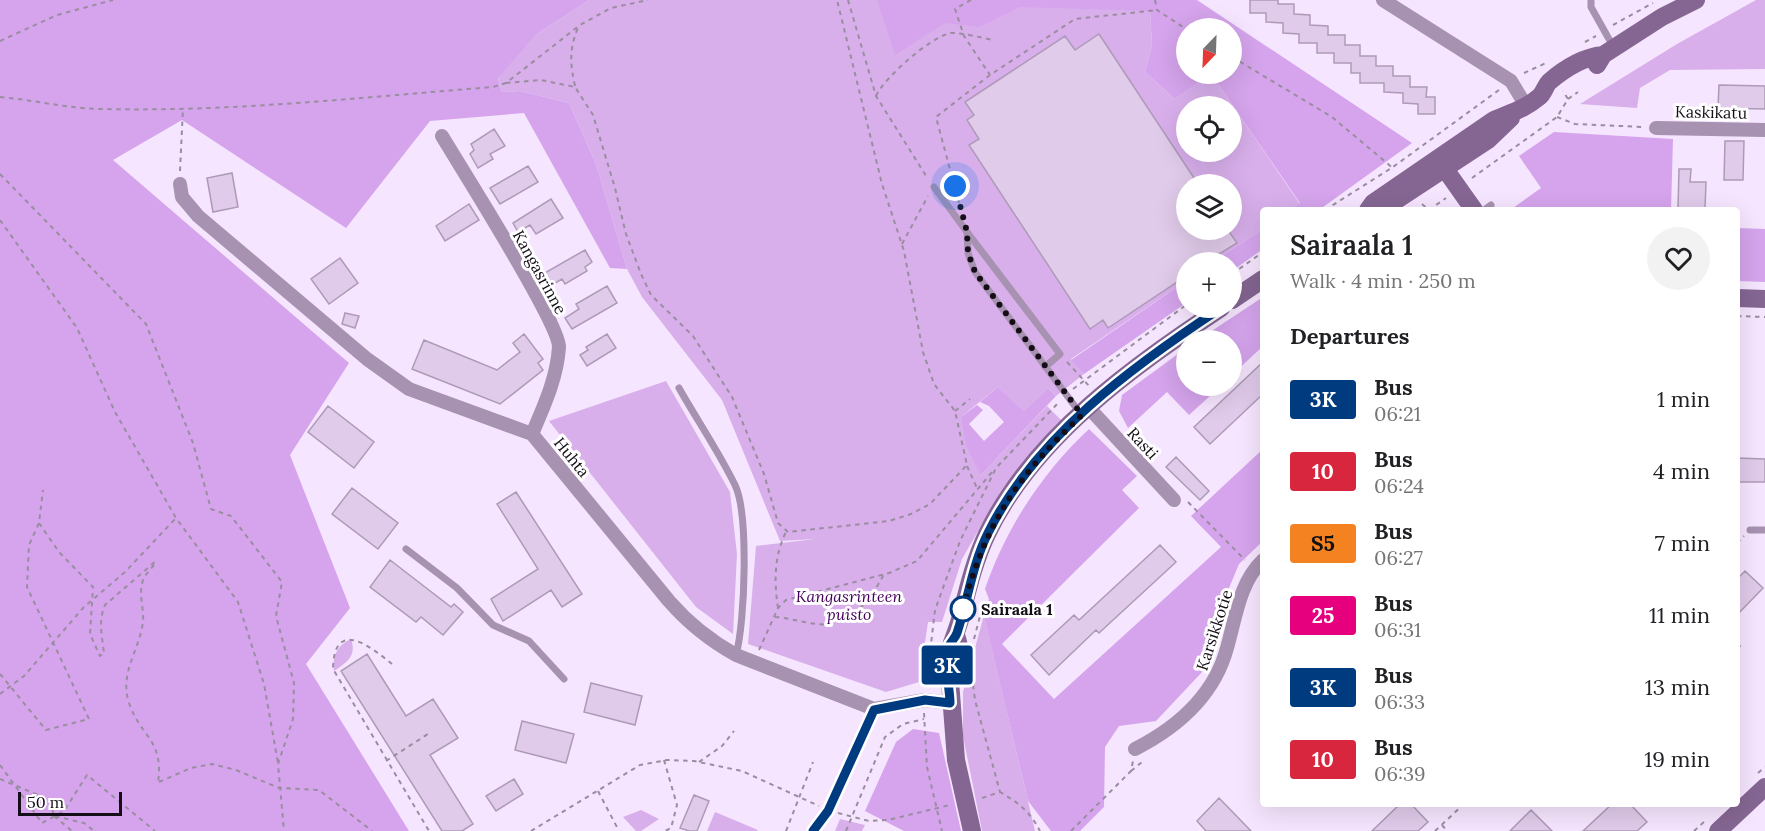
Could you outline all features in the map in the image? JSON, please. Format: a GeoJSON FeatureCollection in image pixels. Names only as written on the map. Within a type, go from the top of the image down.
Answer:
{"type":"FeatureCollection","features":[{"type":"Feature","properties":{"kind":"main road"},"geometry":{"type":"LineString","coordinates":[[1370,207],[1373,203],[1488,140],[1548,83],[1589,56],[1608,51],[1662,17],[1696,0]]}},
{"type":"Feature","properties":{"kind":"main road"},"geometry":{"type":"LineString","coordinates":[[1437,169],[1455,191],[1463,207]]}},
{"type":"Feature","properties":{"kind":"main road"},"geometry":{"type":"LineString","coordinates":[[1385,207],[1437,169]]}},
{"type":"Feature","properties":{"kind":"main road"},"geometry":{"type":"LineString","coordinates":[[1455,191],[1481,207]]}},
{"type":"Feature","properties":{"kind":"main road"},"geometry":{"type":"LineString","coordinates":[[1242,293],[1260,281]]}},
{"type":"Feature","properties":{"kind":"main road"},"geometry":{"type":"LineString","coordinates":[[1740,298],[1765,299]]}},
{"type":"Feature","properties":{"kind":"main road"},"geometry":{"type":"LineString","coordinates":[[972,831],[956,760],[950,681],[945,659],[948,648],[964,640],[975,566],[988,533],[1027,472],[1085,411],[1154,354],[1206,318]]}},
{"type":"Feature","properties":{"kind":"main road"},"geometry":{"type":"LineString","coordinates":[[1718,831],[1765,787]]}},
{"type":"Feature","properties":{"kind":"street"},"geometry":{"type":"LineString","coordinates":[[1383,0],[1511,81],[1527,105]]}},
{"type":"Feature","properties":{"kind":"street","name":"Kaskikatu"},"geometry":{"type":"LineString","coordinates":[[1656,128],[1765,130]]}},
{"type":"Feature","properties":{"kind":"street","name":"Kangasrinne"},"geometry":{"type":"LineString","coordinates":[[442,136],[542,305],[559,345],[549,397],[532,434]]}},
{"type":"Feature","properties":{"kind":"street","name":"Huhta"},"geometry":{"type":"LineString","coordinates":[[180,184],[182,197],[198,216],[375,365],[409,389],[532,434],[685,619],[715,644],[735,655],[874,710]]}},
{"type":"Feature","properties":{"kind":"street","name":"Rasti"},"geometry":{"type":"LineString","coordinates":[[1085,411],[1174,500]]}},
{"type":"Feature","properties":{"kind":"street","name":"Karsikkotie"},"geometry":{"type":"LineString","coordinates":[[1135,749],[1164,734],[1206,695],[1218,677],[1244,587],[1254,568],[1260,563]]}},
{"type":"Feature","properties":{"kind":"street"},"geometry":{"type":"LineString","coordinates":[[874,710],[925,700],[950,703]]}},
{"type":"Feature","properties":{"kind":"lane"},"geometry":{"type":"LineString","coordinates":[[1591,0],[1591,7],[1604,31],[1608,51]]}},
{"type":"Feature","properties":{"kind":"lane"},"geometry":{"type":"LineString","coordinates":[[934,187],[1060,354],[1045,367]]}},
{"type":"Feature","properties":{"kind":"lane"},"geometry":{"type":"LineString","coordinates":[[967,232],[968,253],[975,272],[1045,367],[1085,411]]}},
{"type":"Feature","properties":{"kind":"lane"},"geometry":{"type":"LineString","coordinates":[[679,388],[735,486],[742,507],[744,527],[740,621],[735,655]]}},
{"type":"Feature","properties":{"kind":"lane"},"geometry":{"type":"LineString","coordinates":[[1750,530],[1765,530]]}},
{"type":"Feature","properties":{"kind":"lane"},"geometry":{"type":"LineString","coordinates":[[406,549],[457,588],[493,625],[529,641],[564,679]]}},
{"type":"Feature","properties":{"kind":"lane"},"geometry":{"type":"LineString","coordinates":[[813,831],[828,811],[874,710]]}},
{"type":"Feature","properties":{"kind":"path"},"geometry":{"type":"LineString","coordinates":[[0,41],[57,15],[113,0]]}},
{"type":"Feature","properties":{"kind":"path"},"geometry":{"type":"LineString","coordinates":[[506,83],[580,26],[610,8],[648,0]]}},
{"type":"Feature","properties":{"kind":"path"},"geometry":{"type":"LineString","coordinates":[[837,0],[882,184],[902,245],[923,352],[934,384],[955,411],[967,465],[976,489]]}},
{"type":"Feature","properties":{"kind":"path"},"geometry":{"type":"LineString","coordinates":[[848,0],[876,96],[905,146],[934,187],[902,245]]}},
{"type":"Feature","properties":{"kind":"path"},"geometry":{"type":"LineString","coordinates":[[971,0],[955,9],[964,36],[990,75]]}},
{"type":"Feature","properties":{"kind":"path"},"geometry":{"type":"LineString","coordinates":[[1155,0],[1157,10]]}},
{"type":"Feature","properties":{"kind":"path"},"geometry":{"type":"LineString","coordinates":[[1584,42],[1658,0]]}},
{"type":"Feature","properties":{"kind":"path"},"geometry":{"type":"LineString","coordinates":[[967,232],[936,117],[990,75],[1075,19],[1157,10],[1176,22]]}},
{"type":"Feature","properties":{"kind":"path"},"geometry":{"type":"LineString","coordinates":[[580,26],[572,42],[570,60],[575,87],[593,115],[626,234],[646,285],[651,295],[693,336],[732,397],[764,474],[778,523],[786,531],[808,531],[889,521],[911,514],[930,504],[967,465]]}},
{"type":"Feature","properties":{"kind":"path"},"geometry":{"type":"LineString","coordinates":[[876,96],[881,84],[892,73],[942,36],[954,33],[993,40]]}},
{"type":"Feature","properties":{"kind":"path"},"geometry":{"type":"LineString","coordinates":[[1330,207],[1393,166],[1511,81],[1554,59]]}},
{"type":"Feature","properties":{"kind":"path"},"geometry":{"type":"LineString","coordinates":[[1242,63],[1332,117],[1393,166]]}},
{"type":"Feature","properties":{"kind":"path"},"geometry":{"type":"LineString","coordinates":[[0,97],[53,106],[104,109],[183,108],[493,87],[506,83],[542,80],[575,87]]}},
{"type":"Feature","properties":{"kind":"path"},"geometry":{"type":"LineString","coordinates":[[1568,99],[1578,92]]}},
{"type":"Feature","properties":{"kind":"path"},"geometry":{"type":"LineString","coordinates":[[180,184],[183,108]]}},
{"type":"Feature","properties":{"kind":"path"},"geometry":{"type":"LineString","coordinates":[[1433,207],[1557,117],[1575,124],[1656,128]]}},
{"type":"Feature","properties":{"kind":"path"},"geometry":{"type":"LineString","coordinates":[[0,174],[146,324],[193,444],[211,509],[231,516],[282,582],[276,616],[294,683],[293,719],[278,765]]}},
{"type":"Feature","properties":{"kind":"path"},"geometry":{"type":"LineString","coordinates":[[0,219],[77,328],[115,412],[176,518],[238,602],[264,684],[278,765],[284,831]]}},
{"type":"Feature","properties":{"kind":"path"},"geometry":{"type":"LineString","coordinates":[[1242,267],[1260,254]]}},
{"type":"Feature","properties":{"kind":"path"},"geometry":{"type":"LineString","coordinates":[[1740,316],[1765,317]]}},
{"type":"Feature","properties":{"kind":"path"},"geometry":{"type":"LineString","coordinates":[[1060,354],[1084,380]]}},
{"type":"Feature","properties":{"kind":"path"},"geometry":{"type":"LineString","coordinates":[[955,411],[970,399]]}},
{"type":"Feature","properties":{"kind":"path"},"geometry":{"type":"LineString","coordinates":[[778,608],[786,600],[884,574],[917,561],[996,468]]}},
{"type":"Feature","properties":{"kind":"path"},"geometry":{"type":"LineString","coordinates":[[0,674],[46,730],[89,719],[27,587],[30,545],[39,523],[43,490]]}},
{"type":"Feature","properties":{"kind":"path"},"geometry":{"type":"LineString","coordinates":[[0,694],[24,676],[94,599],[125,572],[176,518]]}},
{"type":"Feature","properties":{"kind":"path"},"geometry":{"type":"LineString","coordinates":[[39,523],[59,552],[93,587],[94,599],[89,620],[90,634],[100,656],[104,652],[101,614],[105,605],[157,560],[142,581],[143,623],[129,662],[126,680],[129,702],[155,744],[161,762],[158,783],[191,768],[212,764],[236,770],[279,788],[319,790],[372,831]]}},
{"type":"Feature","properties":{"kind":"path"},"geometry":{"type":"LineString","coordinates":[[758,652],[778,608],[776,569],[780,544],[786,531]]}},
{"type":"Feature","properties":{"kind":"path"},"geometry":{"type":"LineString","coordinates":[[1218,532],[1246,561]]}},
{"type":"Feature","properties":{"kind":"path"},"geometry":{"type":"LineString","coordinates":[[775,617],[836,623],[853,614],[864,603],[884,574]]}},
{"type":"Feature","properties":{"kind":"path"},"geometry":{"type":"LineString","coordinates":[[964,640],[983,605]]}},
{"type":"Feature","properties":{"kind":"path"},"geometry":{"type":"LineString","coordinates":[[392,664],[367,644],[351,639],[342,643],[333,659],[337,679],[429,831]]}},
{"type":"Feature","properties":{"kind":"path"},"geometry":{"type":"LineString","coordinates":[[945,659],[970,662],[975,700],[987,735],[1000,792],[1027,810],[1040,831]]}},
{"type":"Feature","properties":{"kind":"path"},"geometry":{"type":"LineString","coordinates":[[846,831],[885,737],[903,723],[924,719]]}},
{"type":"Feature","properties":{"kind":"path"},"geometry":{"type":"LineString","coordinates":[[699,762],[722,746],[734,731]]}},
{"type":"Feature","properties":{"kind":"path"},"geometry":{"type":"LineString","coordinates":[[386,761],[431,732]]}},
{"type":"Feature","properties":{"kind":"path"},"geometry":{"type":"LineString","coordinates":[[1071,831],[1131,771],[1135,749]]}},
{"type":"Feature","properties":{"kind":"path"},"geometry":{"type":"LineString","coordinates":[[664,760],[677,805],[672,830],[665,831]]}},
{"type":"Feature","properties":{"kind":"path"},"geometry":{"type":"LineString","coordinates":[[531,831],[640,765],[664,760],[699,762],[727,767]]}},
{"type":"Feature","properties":{"kind":"path"},"geometry":{"type":"LineString","coordinates":[[786,831],[813,762]]}},
{"type":"Feature","properties":{"kind":"path"},"geometry":{"type":"LineString","coordinates":[[0,765],[42,823],[64,811],[87,775],[155,831]]}},
{"type":"Feature","properties":{"kind":"path"},"geometry":{"type":"LineString","coordinates":[[0,779],[50,800],[54,816],[72,831]]}},
{"type":"Feature","properties":{"kind":"path"},"geometry":{"type":"LineString","coordinates":[[597,790],[619,831]]}},
{"type":"Feature","properties":{"kind":"path"},"geometry":{"type":"LineString","coordinates":[[976,799],[1000,792]]}},
{"type":"Feature","properties":{"kind":"path"},"geometry":{"type":"LineString","coordinates":[[1436,831],[1461,807]]}},
{"type":"Feature","properties":{"kind":"path"},"geometry":{"type":"LineString","coordinates":[[54,816],[84,823],[94,831]]}},
{"type":"Feature","properties":{"kind":"path"},"geometry":{"type":"LineString","coordinates":[[1442,825],[1448,831]]}},
{"type":"Feature","properties":{"kind":"green space","name":"Kangasrinteen puisto"},"geometry":{"type":"Polygon","coordinates":[[[589,0],[1157,0],[1150,11],[1152,45],[1145,72],[1176,98],[1176,162],[1242,162],[1242,119],[1300,204],[1295,207],[1260,207],[1260,231],[1228,252],[1176,252],[1176,288],[1071,359],[1084,374],[1056,396],[1048,388],[1024,413],[998,387],[961,417],[981,475],[1047,406],[1063,422],[1003,488],[962,559],[942,622],[928,622],[919,682],[886,692],[748,644],[756,546],[815,539],[780,541],[722,400],[642,297],[627,269],[596,164],[569,103],[520,91],[502,92],[498,77],[537,34],[589,0]]]}},
{"type":"Feature","properties":{"kind":"green space"},"geometry":{"type":"Polygon","coordinates":[[[1756,0],[1765,0],[1765,69],[1670,70],[1640,88],[1637,108],[1580,104],[1677,44],[1756,0]]]}},
{"type":"Feature","properties":{"kind":"green space"},"geometry":{"type":"Polygon","coordinates":[[[1197,84],[1218,84],[1226,96],[1179,96],[1197,84]]]}},
{"type":"Feature","properties":{"kind":"green space"},"geometry":{"type":"Polygon","coordinates":[[[666,381],[730,492],[737,554],[733,634],[696,607],[549,421],[666,381]]]}},
{"type":"Feature","properties":{"kind":"green space"},"geometry":{"type":"Polygon","coordinates":[[[984,615],[1035,831],[982,831],[963,736],[963,692],[984,615]]]}},
{"type":"Feature","properties":{"kind":"green space"},"geometry":{"type":"Polygon","coordinates":[[[351,639],[353,650],[350,658],[334,671],[336,652],[351,639]]]}},
{"type":"Feature","properties":{"kind":"green space"},"geometry":{"type":"Polygon","coordinates":[[[641,810],[659,819],[641,831],[636,831],[623,817],[641,810]]]}},
{"type":"Feature","properties":{"kind":"green space"},"geometry":{"type":"Polygon","coordinates":[[[715,812],[758,830],[707,831],[715,812]]]}},
{"type":"Feature","properties":{"kind":"green space"},"geometry":{"type":"Polygon","coordinates":[[[840,819],[865,825],[862,831],[835,831],[840,819]]]}},
{"type":"Feature","properties":{"kind":"shaded area"},"geometry":{"type":"Polygon","coordinates":[[[0,0],[589,0],[537,34],[498,78],[502,92],[520,91],[569,103],[596,164],[627,269],[610,268],[524,113],[430,121],[346,228],[182,120],[113,160],[349,363],[290,455],[350,608],[306,664],[409,831],[0,831],[0,0]]]}},
{"type":"Feature","properties":{"kind":"shaded area"},"geometry":{"type":"Polygon","coordinates":[[[877,0],[1197,0],[1224,18],[1176,18],[1176,84],[1197,84],[1176,96],[1175,99],[1145,72],[1152,45],[1150,11],[1020,7],[979,27],[945,23],[895,55],[877,0]]]}},
{"type":"Feature","properties":{"kind":"shaded area"},"geometry":{"type":"Polygon","coordinates":[[[1242,30],[1412,143],[1323,207],[1294,207],[1300,203],[1242,119],[1242,96],[1226,96],[1218,84],[1242,84],[1242,30]]]}},
{"type":"Feature","properties":{"kind":"shaded area"},"geometry":{"type":"Polygon","coordinates":[[[1554,132],[1673,139],[1671,207],[1514,207],[1541,188],[1519,156],[1554,132]]]}},
{"type":"Feature","properties":{"kind":"shaded area"},"geometry":{"type":"Polygon","coordinates":[[[1740,228],[1765,229],[1765,282],[1740,281],[1740,228]]]}},
{"type":"Feature","properties":{"kind":"shaded area"},"geometry":{"type":"Polygon","coordinates":[[[1260,231],[1260,251],[1242,264],[1242,252],[1228,252],[1260,231]]]}},
{"type":"Feature","properties":{"kind":"shaded area"},"geometry":{"type":"Polygon","coordinates":[[[1176,288],[1176,310],[1084,374],[1071,360],[1176,288]]]}},
{"type":"Feature","properties":{"kind":"shaded area"},"geometry":{"type":"Polygon","coordinates":[[[1260,299],[1260,349],[1242,366],[1242,330],[1213,330],[1231,318],[1242,318],[1242,311],[1260,299]]]}},
{"type":"Feature","properties":{"kind":"shaded area"},"geometry":{"type":"Polygon","coordinates":[[[1176,355],[1176,396],[1210,396],[1189,415],[1167,392],[1128,428],[1119,411],[1122,395],[1176,355]]]}},
{"type":"Feature","properties":{"kind":"shaded area"},"geometry":{"type":"Polygon","coordinates":[[[998,387],[1024,412],[1048,388],[1056,396],[981,475],[966,445],[961,417],[977,405],[983,410],[969,424],[984,441],[1004,422],[989,406],[980,402],[998,387]]]}},
{"type":"Feature","properties":{"kind":"shaded area"},"geometry":{"type":"Polygon","coordinates":[[[1089,429],[1137,476],[1122,490],[1139,508],[1002,644],[1054,699],[1221,547],[1191,516],[1260,452],[1260,544],[1239,564],[1224,600],[1203,671],[1156,721],[1119,726],[1105,747],[1104,807],[1080,831],[1051,831],[1028,801],[984,616],[989,599],[985,589],[1004,544],[1027,503],[1072,446],[1089,429]]]}},
{"type":"Feature","properties":{"kind":"shaded area"},"geometry":{"type":"Polygon","coordinates":[[[913,729],[939,733],[961,831],[904,831],[865,811],[896,742],[913,729]]]}},
{"type":"Feature","properties":{"kind":"building"},"geometry":{"type":"Polygon","coordinates":[[[1250,0],[1278,0],[1278,4],[1294,4],[1294,14],[1310,15],[1310,25],[1328,26],[1328,35],[1345,35],[1345,45],[1360,45],[1360,56],[1376,56],[1376,66],[1393,66],[1393,76],[1410,76],[1410,87],[1427,87],[1426,97],[1435,97],[1435,114],[1418,114],[1418,104],[1403,103],[1403,93],[1384,92],[1384,83],[1360,83],[1360,73],[1351,73],[1351,63],[1334,63],[1334,53],[1317,53],[1317,43],[1299,43],[1299,34],[1283,33],[1283,23],[1266,22],[1266,13],[1250,13],[1250,0]]]}},
{"type":"Feature","properties":{"kind":"building"},"geometry":{"type":"Polygon","coordinates":[[[1099,34],[1176,151],[1176,162],[1183,162],[1191,174],[1176,174],[1176,240],[1235,240],[1237,243],[1222,252],[1176,252],[1176,283],[1108,328],[1103,320],[1090,329],[969,145],[979,139],[967,120],[974,115],[965,102],[1065,36],[1075,50],[1099,34]]]}},
{"type":"Feature","properties":{"kind":"building"},"geometry":{"type":"Polygon","coordinates":[[[1719,85],[1765,86],[1765,109],[1718,108],[1719,85]]]}},
{"type":"Feature","properties":{"kind":"building"},"geometry":{"type":"Polygon","coordinates":[[[494,129],[505,146],[490,154],[493,159],[478,168],[470,154],[474,150],[471,144],[494,129]]]}},
{"type":"Feature","properties":{"kind":"building"},"geometry":{"type":"Polygon","coordinates":[[[1725,141],[1744,141],[1743,180],[1724,180],[1725,141]]]}},
{"type":"Feature","properties":{"kind":"building"},"geometry":{"type":"Polygon","coordinates":[[[528,166],[538,182],[500,204],[490,188],[528,166]]]}},
{"type":"Feature","properties":{"kind":"building"},"geometry":{"type":"Polygon","coordinates":[[[1679,169],[1691,169],[1690,182],[1706,182],[1705,207],[1678,207],[1679,169]]]}},
{"type":"Feature","properties":{"kind":"building"},"geometry":{"type":"Polygon","coordinates":[[[232,173],[238,207],[213,212],[207,178],[232,173]]]}},
{"type":"Feature","properties":{"kind":"building"},"geometry":{"type":"Polygon","coordinates":[[[551,199],[563,218],[536,234],[530,225],[518,232],[513,223],[551,199]]]}},
{"type":"Feature","properties":{"kind":"building"},"geometry":{"type":"Polygon","coordinates":[[[469,204],[479,220],[445,241],[436,226],[469,204]]]}},
{"type":"Feature","properties":{"kind":"building"},"geometry":{"type":"Polygon","coordinates":[[[585,250],[592,262],[585,267],[587,271],[565,284],[562,279],[550,286],[543,274],[585,250]]]}},
{"type":"Feature","properties":{"kind":"building"},"geometry":{"type":"Polygon","coordinates":[[[340,258],[358,283],[329,304],[311,279],[340,258]]]}},
{"type":"Feature","properties":{"kind":"building"},"geometry":{"type":"Polygon","coordinates":[[[607,286],[617,303],[572,329],[565,318],[579,309],[576,304],[607,286]]]}},
{"type":"Feature","properties":{"kind":"building"},"geometry":{"type":"Polygon","coordinates":[[[345,313],[359,316],[355,328],[342,324],[345,313]]]}},
{"type":"Feature","properties":{"kind":"building"},"geometry":{"type":"Polygon","coordinates":[[[524,334],[543,359],[538,363],[543,370],[500,404],[412,369],[424,340],[497,370],[520,352],[513,343],[524,334]]]}},
{"type":"Feature","properties":{"kind":"building"},"geometry":{"type":"Polygon","coordinates":[[[607,334],[616,348],[587,366],[580,355],[588,350],[586,347],[607,334]]]}},
{"type":"Feature","properties":{"kind":"building"},"geometry":{"type":"Polygon","coordinates":[[[1260,365],[1260,397],[1210,444],[1194,427],[1227,396],[1242,396],[1242,382],[1260,365]]]}},
{"type":"Feature","properties":{"kind":"building"},"geometry":{"type":"Polygon","coordinates":[[[328,406],[374,442],[354,468],[308,432],[328,406]]]}},
{"type":"Feature","properties":{"kind":"building"},"geometry":{"type":"Polygon","coordinates":[[[1176,457],[1209,491],[1200,500],[1166,467],[1176,457]]]}},
{"type":"Feature","properties":{"kind":"building"},"geometry":{"type":"Polygon","coordinates":[[[1740,458],[1765,459],[1765,482],[1740,482],[1740,458]]]}},
{"type":"Feature","properties":{"kind":"building"},"geometry":{"type":"Polygon","coordinates":[[[352,488],[398,523],[378,549],[332,514],[352,488]]]}},
{"type":"Feature","properties":{"kind":"building"},"geometry":{"type":"Polygon","coordinates":[[[516,492],[582,594],[562,607],[551,590],[503,621],[491,599],[538,569],[497,504],[516,492]]]}},
{"type":"Feature","properties":{"kind":"building"},"geometry":{"type":"Polygon","coordinates":[[[1160,545],[1176,562],[1099,633],[1096,630],[1049,675],[1031,655],[1074,615],[1079,620],[1160,545]]]}},
{"type":"Feature","properties":{"kind":"building"},"geometry":{"type":"Polygon","coordinates":[[[390,560],[451,607],[454,604],[463,612],[443,635],[421,617],[416,622],[370,587],[390,560]]]}},
{"type":"Feature","properties":{"kind":"building"},"geometry":{"type":"Polygon","coordinates":[[[1745,571],[1763,588],[1740,612],[1740,576],[1745,571]]]}},
{"type":"Feature","properties":{"kind":"building"},"geometry":{"type":"Polygon","coordinates":[[[367,654],[406,716],[433,699],[458,738],[430,755],[473,824],[462,831],[442,831],[341,671],[367,654]]]}},
{"type":"Feature","properties":{"kind":"building"},"geometry":{"type":"Polygon","coordinates":[[[591,683],[642,696],[635,725],[584,712],[591,683]]]}},
{"type":"Feature","properties":{"kind":"building"},"geometry":{"type":"Polygon","coordinates":[[[522,721],[574,734],[566,763],[515,750],[522,721]]]}},
{"type":"Feature","properties":{"kind":"building"},"geometry":{"type":"Polygon","coordinates":[[[514,779],[523,794],[496,811],[486,796],[514,779]]]}},
{"type":"Feature","properties":{"kind":"building"},"geometry":{"type":"Polygon","coordinates":[[[694,795],[709,801],[697,831],[689,831],[680,828],[694,795]]]}},
{"type":"Feature","properties":{"kind":"building"},"geometry":{"type":"Polygon","coordinates":[[[1219,798],[1251,831],[1206,831],[1197,821],[1219,798]]]}},
{"type":"Feature","properties":{"kind":"building"},"geometry":{"type":"Polygon","coordinates":[[[1397,807],[1414,807],[1428,822],[1418,831],[1372,831],[1397,807]]]}},
{"type":"Feature","properties":{"kind":"building"},"geometry":{"type":"Polygon","coordinates":[[[1609,807],[1633,807],[1647,822],[1637,831],[1583,831],[1609,807]]]}},
{"type":"Feature","properties":{"kind":"building"},"geometry":{"type":"Polygon","coordinates":[[[1531,810],[1552,831],[1510,831],[1531,810]]]}},
{"type":"Feature","properties":{"kind":"bus line","name":"3K"},"geometry":{"type":"LineString","coordinates":[[813,831],[828,811],[874,710],[925,700],[950,703],[950,681],[946,669],[948,648],[956,635],[975,566],[988,533],[1027,472],[1047,449],[1100,398],[1154,354],[1206,318]]}},
{"type":"Feature","properties":{"kind":"place","name":"Sairaala 1"},"geometry":{"type":"Point","coordinates":[963,609]}},
{"type":"Feature","properties":{"kind":"route"},"geometry":{"type":"LineString","coordinates":[[955,186],[967,232],[968,253],[975,272],[1031,350],[1082,415],[1027,472],[1004,506],[988,533],[975,566],[961,618],[963,609]]}}]}
